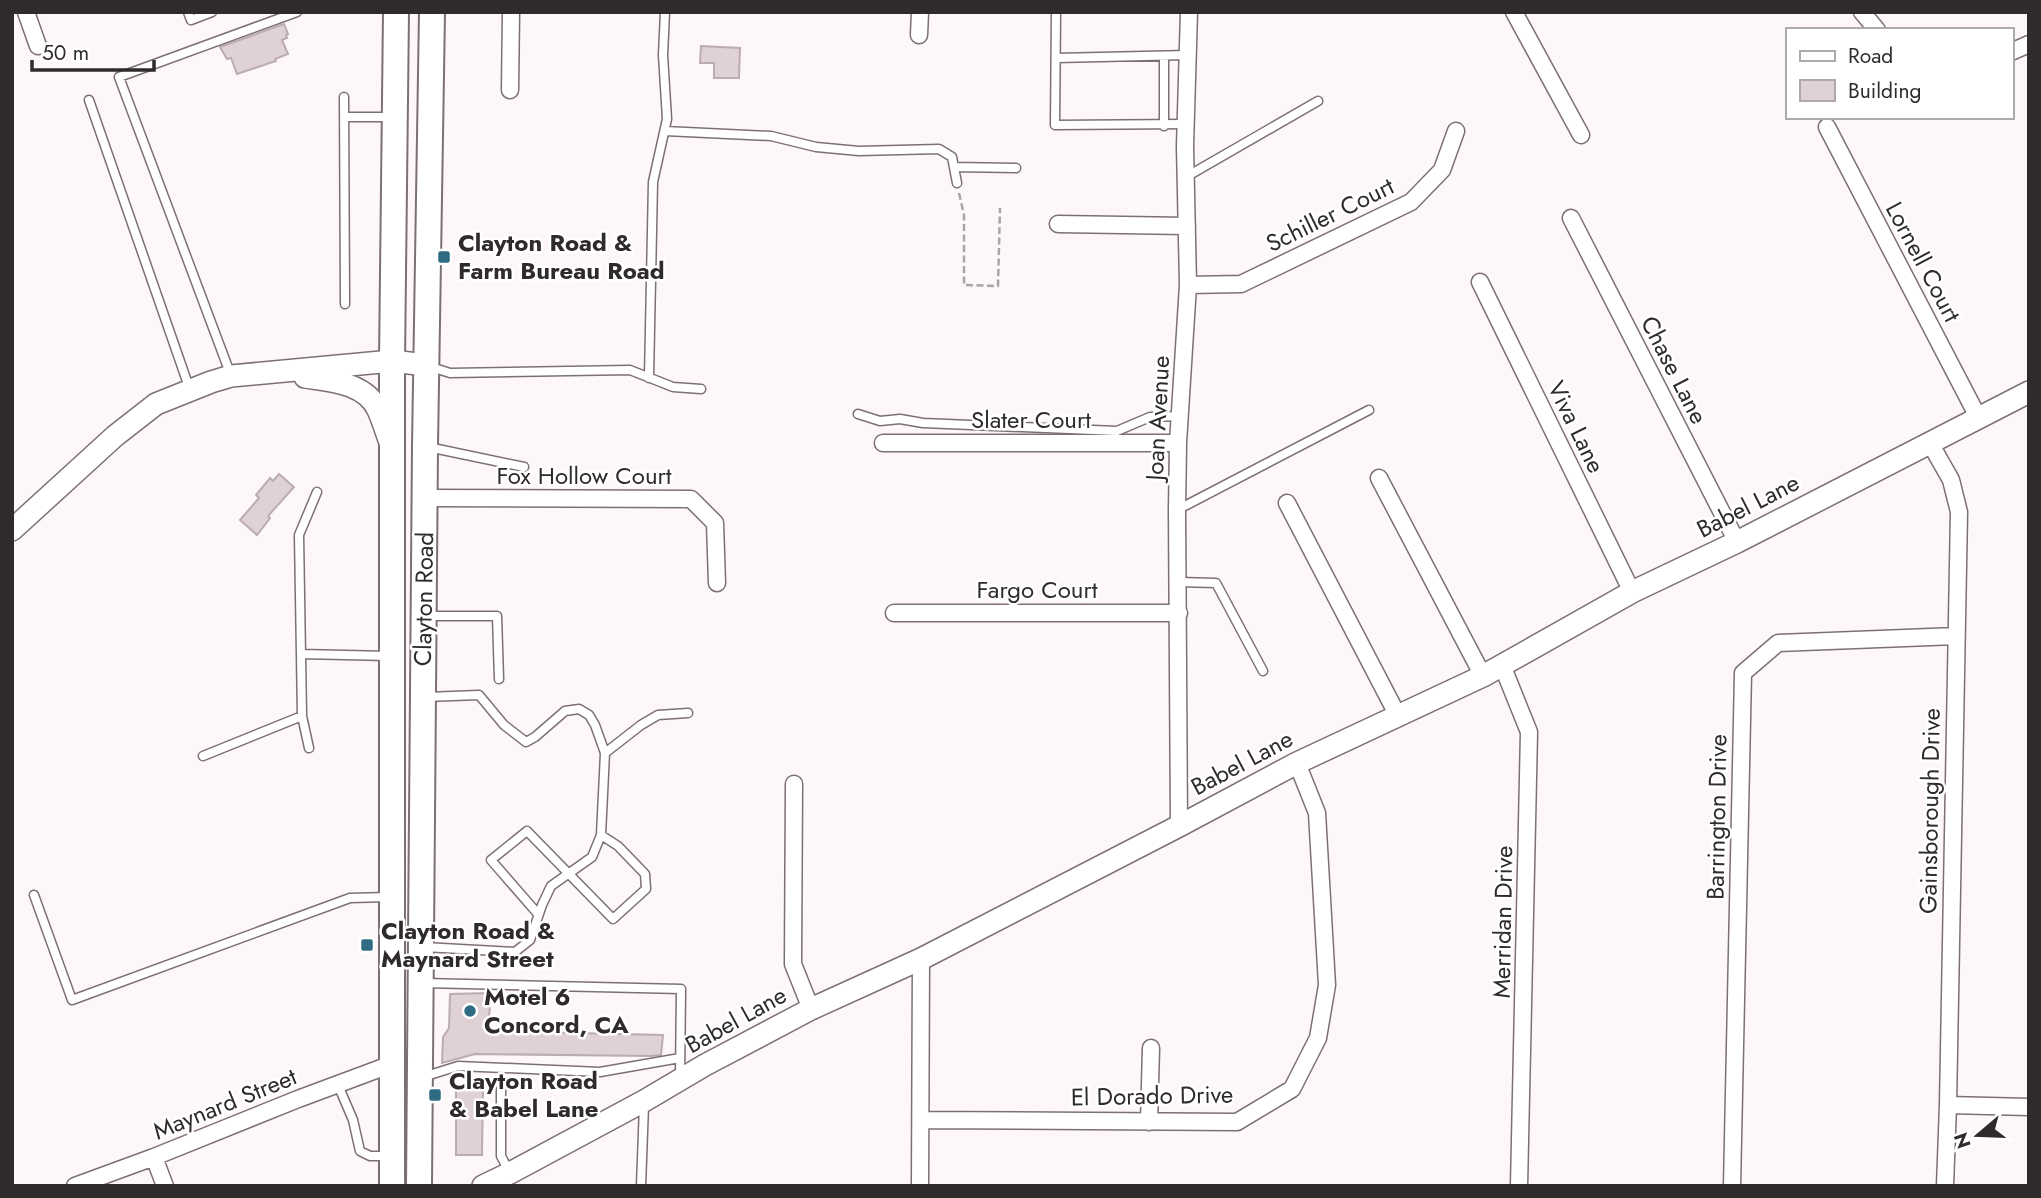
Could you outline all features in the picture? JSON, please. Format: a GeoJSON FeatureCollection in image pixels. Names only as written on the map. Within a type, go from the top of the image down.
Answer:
{"type":"FeatureCollection","features":[{"type":"Feature","properties":{"kind":"main road","name":"Clayton Road"},"geometry":{"type":"LineString","coordinates":[[392,1186],[392,361],[396,12]]}},
{"type":"Feature","properties":{"kind":"main road","name":"Clayton Road"},"geometry":{"type":"LineString","coordinates":[[419,1186],[425,446],[432,12]]}},
{"type":"Feature","properties":{"kind":"street"},"geometry":{"type":"LineString","coordinates":[[26,12],[38,46]]}},
{"type":"Feature","properties":{"kind":"street"},"geometry":{"type":"LineString","coordinates":[[509,90],[512,12]]}},
{"type":"Feature","properties":{"kind":"street"},"geometry":{"type":"LineString","coordinates":[[919,35],[920,12]]}},
{"type":"Feature","properties":{"kind":"street","name":"Joan Avenue"},"geometry":{"type":"LineString","coordinates":[[1179,826],[1177,510],[1178,443],[1188,285],[1186,124],[1189,12]]}},
{"type":"Feature","properties":{"kind":"street"},"geometry":{"type":"LineString","coordinates":[[1514,12],[1581,135]]}},
{"type":"Feature","properties":{"kind":"street"},"geometry":{"type":"LineString","coordinates":[[1861,12],[1875,28]]}},
{"type":"Feature","properties":{"kind":"street"},"geometry":{"type":"LineString","coordinates":[[2013,51],[2029,44]]}},
{"type":"Feature","properties":{"kind":"street","name":"Lornell Court"},"geometry":{"type":"LineString","coordinates":[[1827,127],[1978,417]]}},
{"type":"Feature","properties":{"kind":"street","name":"Schiller Court"},"geometry":{"type":"LineString","coordinates":[[1188,285],[1241,284],[1411,202],[1442,170],[1455,131]]}},
{"type":"Feature","properties":{"kind":"street","name":"Chase Lane"},"geometry":{"type":"LineString","coordinates":[[1571,218],[1737,542]]}},
{"type":"Feature","properties":{"kind":"street"},"geometry":{"type":"LineString","coordinates":[[1058,224],[1187,226]]}},
{"type":"Feature","properties":{"kind":"street","name":"Viva Lane"},"geometry":{"type":"LineString","coordinates":[[1480,282],[1632,592]]}},
{"type":"Feature","properties":{"kind":"street"},"geometry":{"type":"LineString","coordinates":[[12,530],[116,436],[156,404],[190,390],[231,376],[392,361],[426,365]]}},
{"type":"Feature","properties":{"kind":"street"},"geometry":{"type":"LineString","coordinates":[[272,372],[332,381],[362,390],[377,408],[392,448]]}},
{"type":"Feature","properties":{"kind":"street","name":"Babel Lane"},"geometry":{"type":"LineString","coordinates":[[483,1186],[811,1009],[921,959],[1297,763],[1492,671],[1632,592],[1737,542],[2029,391]]}},
{"type":"Feature","properties":{"kind":"street","name":"Slater Court"},"geometry":{"type":"LineString","coordinates":[[883,443],[1178,443]]}},
{"type":"Feature","properties":{"kind":"street","name":"Gainsborough Drive"},"geometry":{"type":"LineString","coordinates":[[1930,443],[1951,480],[1959,512],[1945,1186]]}},
{"type":"Feature","properties":{"kind":"street"},"geometry":{"type":"LineString","coordinates":[[1379,478],[1492,671]]}},
{"type":"Feature","properties":{"kind":"street","name":"Fox Hollow Court"},"geometry":{"type":"LineString","coordinates":[[425,498],[691,499],[715,523],[717,583]]}},
{"type":"Feature","properties":{"kind":"street"},"geometry":{"type":"LineString","coordinates":[[1287,503],[1398,716]]}},
{"type":"Feature","properties":{"kind":"street","name":"Fargo Court"},"geometry":{"type":"LineString","coordinates":[[894,613],[1179,613]]}},
{"type":"Feature","properties":{"kind":"street","name":"Barrington Drive"},"geometry":{"type":"LineString","coordinates":[[1732,1186],[1743,673],[1778,643],[1956,636]]}},
{"type":"Feature","properties":{"kind":"street","name":"Merridan Drive"},"geometry":{"type":"LineString","coordinates":[[1492,671],[1530,732],[1520,1186]]}},
{"type":"Feature","properties":{"kind":"street","name":"El Dorado Drive"},"geometry":{"type":"LineString","coordinates":[[920,1120],[1237,1122],[1292,1089],[1318,1038],[1327,985],[1317,813],[1297,763]]}},
{"type":"Feature","properties":{"kind":"street"},"geometry":{"type":"LineString","coordinates":[[794,783],[793,964],[811,1009]]}},
{"type":"Feature","properties":{"kind":"street"},"geometry":{"type":"LineString","coordinates":[[920,1186],[921,959]]}},
{"type":"Feature","properties":{"kind":"street"},"geometry":{"type":"LineString","coordinates":[[1149,1122],[1151,1048]]}},
{"type":"Feature","properties":{"kind":"street","name":"Maynard Street"},"geometry":{"type":"LineString","coordinates":[[75,1186],[392,1064]]}},
{"type":"Feature","properties":{"kind":"street"},"geometry":{"type":"LineString","coordinates":[[1948,1105],[2029,1107]]}},
{"type":"Feature","properties":{"kind":"street"},"geometry":{"type":"LineString","coordinates":[[154,1157],[164,1186]]}},
{"type":"Feature","properties":{"kind":"lane"},"geometry":{"type":"LineString","coordinates":[[188,12],[191,20],[212,12]]}},
{"type":"Feature","properties":{"kind":"lane"},"geometry":{"type":"LineString","coordinates":[[231,376],[119,77],[298,12]]}},
{"type":"Feature","properties":{"kind":"lane"},"geometry":{"type":"LineString","coordinates":[[649,378],[653,182],[667,119],[663,55],[665,12]]}},
{"type":"Feature","properties":{"kind":"lane"},"geometry":{"type":"LineString","coordinates":[[1056,12],[1055,125],[1186,124]]}},
{"type":"Feature","properties":{"kind":"lane"},"geometry":{"type":"LineString","coordinates":[[1056,58],[1188,55]]}},
{"type":"Feature","properties":{"kind":"lane"},"geometry":{"type":"LineString","coordinates":[[1164,56],[1164,126]]}},
{"type":"Feature","properties":{"kind":"lane"},"geometry":{"type":"LineString","coordinates":[[344,97],[345,304]]}},
{"type":"Feature","properties":{"kind":"lane"},"geometry":{"type":"LineString","coordinates":[[89,100],[190,390]]}},
{"type":"Feature","properties":{"kind":"lane"},"geometry":{"type":"LineString","coordinates":[[1186,177],[1318,101]]}},
{"type":"Feature","properties":{"kind":"lane"},"geometry":{"type":"LineString","coordinates":[[344,117],[394,117]]}},
{"type":"Feature","properties":{"kind":"lane"},"geometry":{"type":"LineString","coordinates":[[665,131],[771,136],[816,147],[859,151],[939,149],[952,158],[957,183]]}},
{"type":"Feature","properties":{"kind":"lane"},"geometry":{"type":"LineString","coordinates":[[954,167],[1017,168]]}},
{"type":"Feature","properties":{"kind":"lane"},"geometry":{"type":"LineString","coordinates":[[426,365],[450,373],[630,370],[673,387],[701,388]]}},
{"type":"Feature","properties":{"kind":"lane"},"geometry":{"type":"LineString","coordinates":[[1177,510],[1369,410]]}},
{"type":"Feature","properties":{"kind":"lane"},"geometry":{"type":"LineString","coordinates":[[858,414],[880,421],[900,419],[923,423],[1117,431],[1150,417],[1180,416]]}},
{"type":"Feature","properties":{"kind":"lane"},"geometry":{"type":"LineString","coordinates":[[425,446],[524,467]]}},
{"type":"Feature","properties":{"kind":"lane"},"geometry":{"type":"LineString","coordinates":[[309,748],[302,716],[299,535],[317,492]]}},
{"type":"Feature","properties":{"kind":"lane"},"geometry":{"type":"LineString","coordinates":[[1178,582],[1216,583],[1263,671]]}},
{"type":"Feature","properties":{"kind":"lane"},"geometry":{"type":"LineString","coordinates":[[424,616],[497,616],[499,679]]}},
{"type":"Feature","properties":{"kind":"lane"},"geometry":{"type":"LineString","coordinates":[[301,653],[391,656]]}},
{"type":"Feature","properties":{"kind":"lane"},"geometry":{"type":"LineString","coordinates":[[421,947],[515,952],[530,940],[551,886],[592,857],[601,835],[605,753],[596,725],[589,715],[579,709],[565,711],[526,742],[504,725],[479,695],[423,697]]}},
{"type":"Feature","properties":{"kind":"lane"},"geometry":{"type":"LineString","coordinates":[[605,753],[658,715],[688,713]]}},
{"type":"Feature","properties":{"kind":"lane"},"geometry":{"type":"LineString","coordinates":[[203,756],[302,716]]}},
{"type":"Feature","properties":{"kind":"lane"},"geometry":{"type":"LineString","coordinates":[[538,914],[491,860],[527,831],[613,919],[646,889],[645,874],[618,846],[601,835]]}},
{"type":"Feature","properties":{"kind":"lane"},"geometry":{"type":"LineString","coordinates":[[34,895],[72,1000],[350,898],[392,897]]}},
{"type":"Feature","properties":{"kind":"lane"},"geometry":{"type":"LineString","coordinates":[[421,983],[681,989],[680,1081]]}},
{"type":"Feature","properties":{"kind":"lane"},"geometry":{"type":"LineString","coordinates":[[420,1078],[458,1066],[600,1072],[680,1058]]}},
{"type":"Feature","properties":{"kind":"lane"},"geometry":{"type":"LineString","coordinates":[[501,1081],[501,1156],[510,1173]]}},
{"type":"Feature","properties":{"kind":"lane"},"geometry":{"type":"LineString","coordinates":[[338,1085],[353,1120],[360,1151],[370,1156],[392,1156]]}},
{"type":"Feature","properties":{"kind":"lane"},"geometry":{"type":"LineString","coordinates":[[641,1186],[644,1101]]}},
{"type":"Feature","properties":{"kind":"path"},"geometry":{"type":"LineString","coordinates":[[957,183],[964,215],[964,285],[998,286],[1000,208]]}},
{"type":"Feature","properties":{"kind":"building"},"geometry":{"type":"Polygon","coordinates":[[[284,24],[288,34],[287,38],[282,40],[288,54],[275,59],[276,61],[237,74],[231,58],[227,59],[220,47],[284,24]]]}},
{"type":"Feature","properties":{"kind":"building"},"geometry":{"type":"Polygon","coordinates":[[[701,46],[740,48],[739,78],[714,78],[714,63],[700,63],[701,46]]]}},
{"type":"Feature","properties":{"kind":"building"},"geometry":{"type":"Polygon","coordinates":[[[279,474],[294,487],[268,516],[270,518],[257,535],[240,520],[259,498],[256,495],[270,478],[273,481],[279,474]]]}},
{"type":"Feature","properties":{"kind":"building","name":"Motel 6 Concord, CA"},"geometry":{"type":"Polygon","coordinates":[[[491,993],[488,1031],[663,1035],[661,1055],[475,1054],[442,1063],[443,1037],[449,1028],[450,994],[491,993]]]}},
{"type":"Feature","properties":{"kind":"building"},"geometry":{"type":"Polygon","coordinates":[[[456,1087],[483,1087],[482,1155],[456,1155],[456,1087]]]}},
{"type":"Feature","properties":{"kind":"place","name":"Clayton Road & Farm Bureau Road"},"geometry":{"type":"Point","coordinates":[444,257]}},
{"type":"Feature","properties":{"kind":"place","name":"Clayton Road & Maynard Street"},"geometry":{"type":"Point","coordinates":[367,945]}},
{"type":"Feature","properties":{"kind":"place","name":"Motel 6 Concord, CA"},"geometry":{"type":"Point","coordinates":[470,1011]}},
{"type":"Feature","properties":{"kind":"place","name":"Clayton Road & Babel Lane"},"geometry":{"type":"Point","coordinates":[435,1095]}}]}
